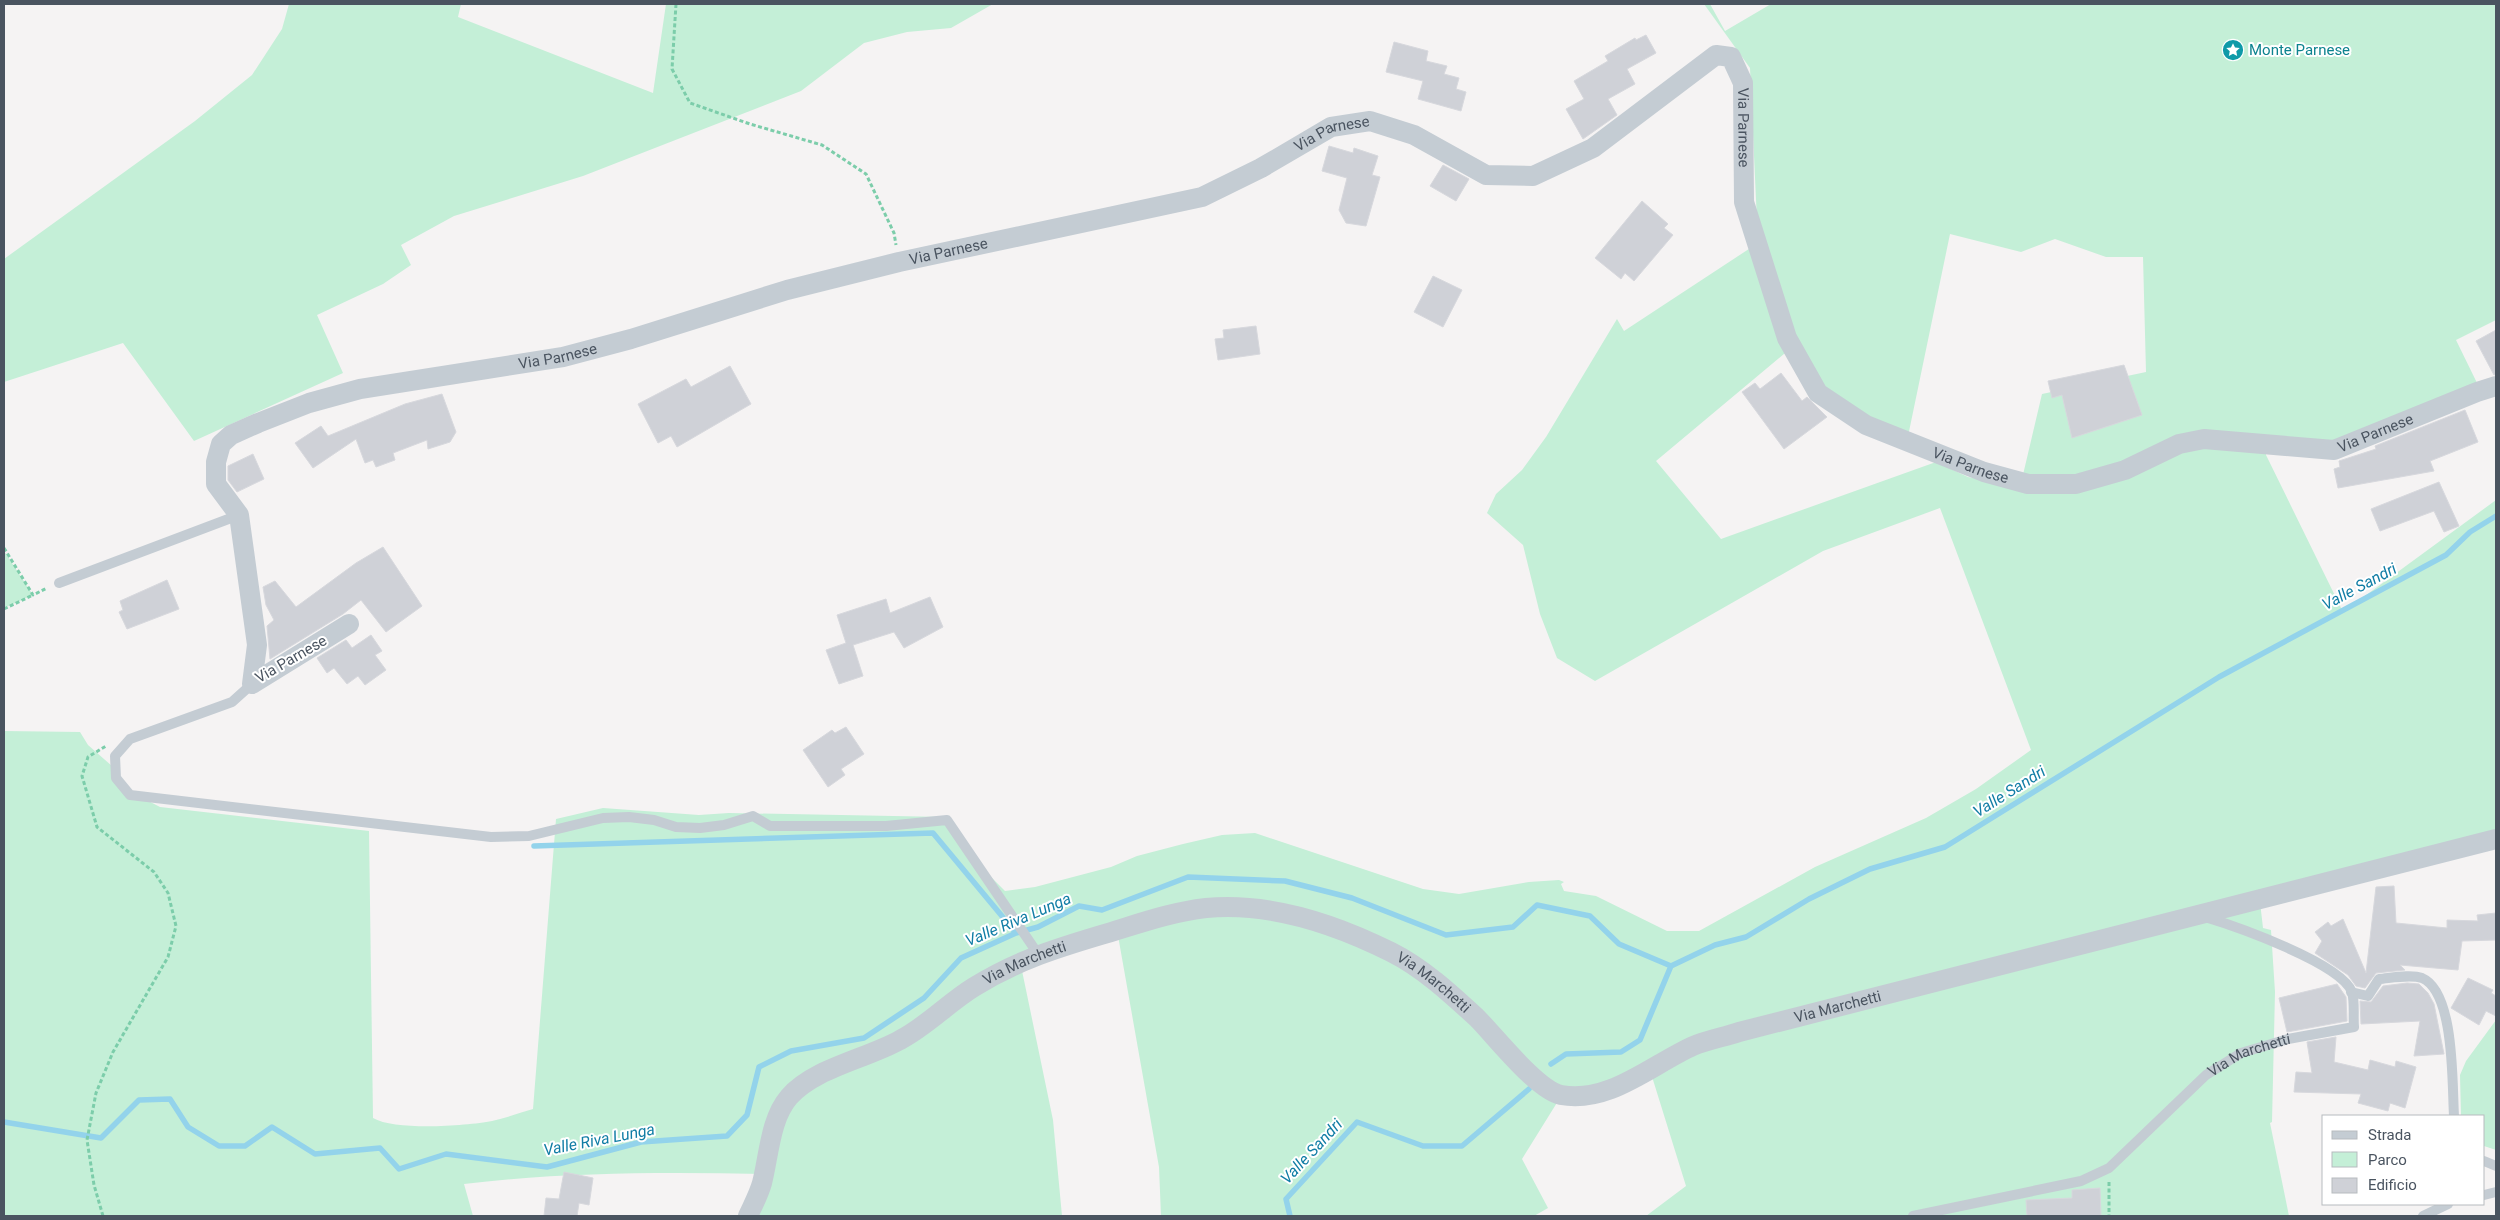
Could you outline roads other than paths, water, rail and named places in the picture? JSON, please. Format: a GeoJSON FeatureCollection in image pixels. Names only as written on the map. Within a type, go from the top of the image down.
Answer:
{"type":"FeatureCollection","features":[{"type":"Feature","properties":{"kind":"street","name":"Via Parnese"},"geometry":{"type":"LineString","coordinates":[[252,684],[257,646],[239,516],[216,484],[216,462],[221,444],[232,435],[292,410],[360,389],[564,357],[631,340],[787,290],[899,262],[1202,196],[1261,168],[1332,127],[1370,121],[1414,135],[1486,175],[1533,176],[1593,148],[1716,56],[1730,57],[1743,83],[1744,202],[1787,338],[1818,393],[1866,425],[1993,474],[2028,484],[2076,484],[2125,470],[2179,444],[2204,439],[2334,450],[2496,386]]}},
{"type":"Feature","properties":{"kind":"street","name":"Via Parnese"},"geometry":{"type":"LineString","coordinates":[[252,684],[349,624]]}},
{"type":"Feature","properties":{"kind":"street","name":"Via Marchetti"},"geometry":{"type":"LineString","coordinates":[[748,1216],[761,1186],[779,1113],[788,1098],[809,1080],[903,1039],[1033,946],[1171,914],[1204,908],[1235,907],[1267,910],[1304,918],[1370,942],[1394,953],[1424,972],[1477,1018],[1533,1076],[1556,1094],[1581,1098],[1604,1092],[1694,1045],[2496,839]]}},
{"type":"Feature","properties":{"kind":"lane"},"geometry":{"type":"LineString","coordinates":[[59,582],[239,516]]}},
{"type":"Feature","properties":{"kind":"lane"},"geometry":{"type":"LineString","coordinates":[[252,684],[232,702],[130,739],[115,756],[116,778],[130,795],[490,837],[529,836],[603,818],[629,817],[654,820],[676,828],[724,825],[753,816],[770,826],[886,826],[947,820],[1033,946]]}},
{"type":"Feature","properties":{"kind":"lane"},"geometry":{"type":"LineString","coordinates":[[2196,915],[2303,954],[2336,974],[2352,992],[2368,996],[2379,979],[2420,977],[2434,986],[2447,1019],[2454,1115]]}},
{"type":"Feature","properties":{"kind":"lane","name":"Via Marchetti"},"geometry":{"type":"LineString","coordinates":[[1913,1216],[2081,1181],[2109,1168],[2206,1075],[2241,1053],[2288,1039],[2354,1027],[2352,992]]}},
{"type":"Feature","properties":{"kind":"lane"},"geometry":{"type":"LineString","coordinates":[[2422,1216],[2446,1205]]}},
{"type":"Feature","properties":{"kind":"waterway","name":"Valle Sandri"},"geometry":{"type":"LineString","coordinates":[[1551,1064],[1566,1054],[1621,1052],[1640,1040],[1671,966],[1715,945],[1746,937],[1809,899],[1870,869],[1945,847],[2219,677],[2446,555],[2470,532],[2496,516]]}},
{"type":"Feature","properties":{"kind":"waterway"},"geometry":{"type":"LineString","coordinates":[[534,846],[933,833],[1016,933]]}},
{"type":"Feature","properties":{"kind":"waterway","name":"Valle Riva Lunga"},"geometry":{"type":"LineString","coordinates":[[4,1122],[101,1138],[139,1100],[170,1099],[188,1127],[219,1146],[245,1146],[272,1127],[315,1154],[380,1148],[399,1169],[446,1154],[547,1167],[641,1142],[727,1136],[747,1115],[759,1067],[791,1051],[864,1038],[924,998],[961,958],[1016,933],[1038,927],[1079,906],[1102,910],[1188,877],[1285,881],[1352,898],[1446,935],[1513,927],[1537,905],[1590,916],[1619,944],[1671,966]]}},
{"type":"Feature","properties":{"kind":"waterway","name":"Valle Sandri"},"geometry":{"type":"LineString","coordinates":[[1290,1216],[1286,1199],[1357,1122],[1423,1146],[1462,1146],[1529,1089]]}},
{"type":"Feature","properties":{"kind":"place","name":"Monte Parnese"},"geometry":{"type":"Point","coordinates":[2233,50]}}]}
